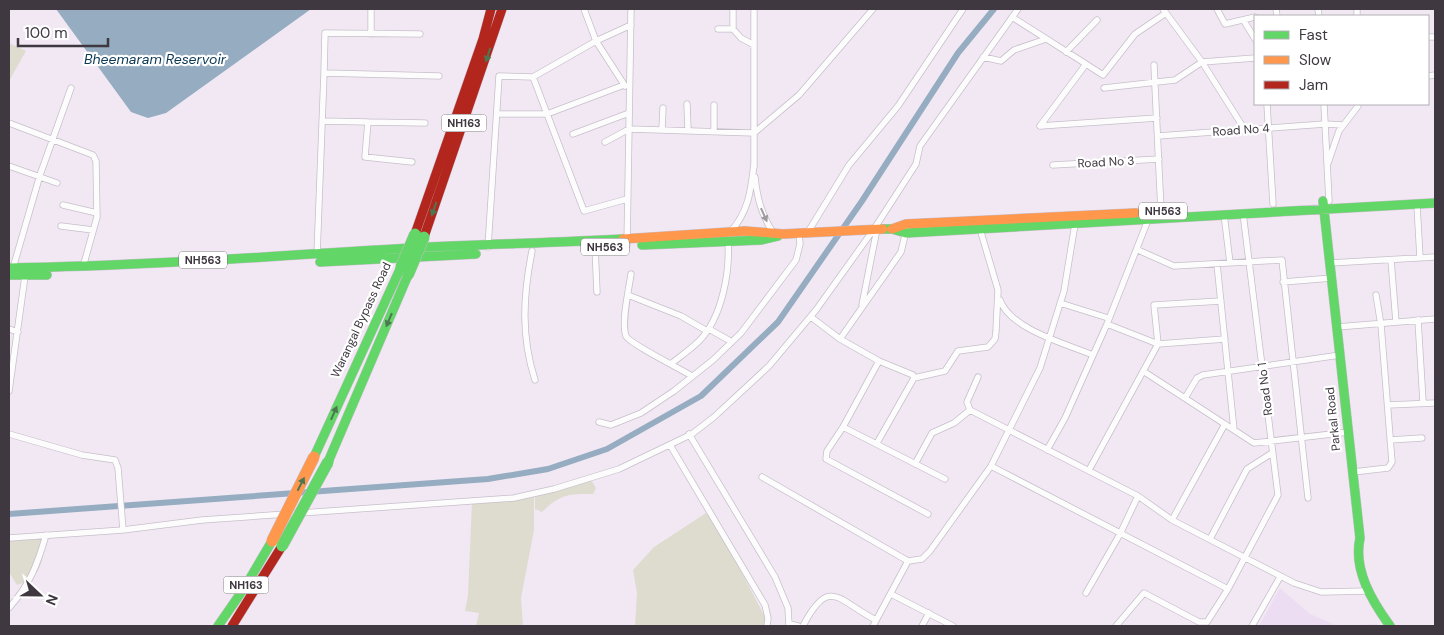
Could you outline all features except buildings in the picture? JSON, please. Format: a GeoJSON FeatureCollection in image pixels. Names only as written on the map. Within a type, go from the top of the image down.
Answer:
{"type":"FeatureCollection","features":[{"type":"Feature","properties":{"kind":"main road","name":"Warangal Bypass Road"},"geometry":{"type":"LineString","coordinates":[[419,236],[491,9]]}},
{"type":"Feature","properties":{"kind":"main road","name":"Warangal Bypass Road"},"geometry":{"type":"LineString","coordinates":[[218,626],[277,544],[328,462],[419,236],[488,54],[502,9]]}},
{"type":"Feature","properties":{"kind":"main road","name":"NH563"},"geometry":{"type":"LineString","coordinates":[[10,270],[24,276],[317,259],[429,247],[488,247],[728,237],[761,240],[778,232],[809,233],[892,228],[980,229],[1148,220],[1435,196]]}},
{"type":"Feature","properties":{"kind":"main road","name":"NH563"},"geometry":{"type":"LineString","coordinates":[[906,228],[1273,204],[1435,204]]}},
{"type":"Feature","properties":{"kind":"main road","name":"Parkal Road"},"geometry":{"type":"LineString","coordinates":[[1325,204],[1360,538],[1357,545],[1368,591],[1380,614],[1390,626]]}},
{"type":"Feature","properties":{"kind":"main road","name":"NH563"},"geometry":{"type":"LineString","coordinates":[[10,270],[532,251],[595,247],[627,242]]}},
{"type":"Feature","properties":{"kind":"main road","name":"Warangal Bypass Road"},"geometry":{"type":"LineString","coordinates":[[277,544],[314,457],[405,271]]}},
{"type":"Feature","properties":{"kind":"main road","name":"NH163"},"geometry":{"type":"LineString","coordinates":[[232,626],[277,544]]}},
{"type":"Feature","properties":{"kind":"street"},"geometry":{"type":"LineString","coordinates":[[371,9],[371,34]]}},
{"type":"Feature","properties":{"kind":"street"},"geometry":{"type":"LineString","coordinates":[[584,9],[596,41],[626,87]]}},
{"type":"Feature","properties":{"kind":"street"},"geometry":{"type":"LineString","coordinates":[[627,242],[629,113],[626,87],[631,9]]}},
{"type":"Feature","properties":{"kind":"street"},"geometry":{"type":"LineString","coordinates":[[733,9],[733,29],[741,38],[754,45]]}},
{"type":"Feature","properties":{"kind":"street"},"geometry":{"type":"LineString","coordinates":[[754,9],[754,164],[757,199],[764,218],[778,232]]}},
{"type":"Feature","properties":{"kind":"street"},"geometry":{"type":"LineString","coordinates":[[605,142],[628,129],[754,133],[799,95],[873,9]]}},
{"type":"Feature","properties":{"kind":"street"},"geometry":{"type":"LineString","coordinates":[[599,422],[611,425],[641,412],[692,376],[732,342],[796,260],[800,244],[809,233],[849,165],[898,106],[963,9]]}},
{"type":"Feature","properties":{"kind":"street"},"geometry":{"type":"LineString","coordinates":[[9,538],[123,530],[202,520],[514,498],[554,489],[619,469],[670,445],[714,417],[769,366],[811,317],[874,229],[916,164],[920,146],[1018,9]]}},
{"type":"Feature","properties":{"kind":"street"},"geometry":{"type":"LineString","coordinates":[[1217,9],[1225,24],[1253,17],[1251,9]]}},
{"type":"Feature","properties":{"kind":"street"},"geometry":{"type":"LineString","coordinates":[[1012,16],[1103,75],[1136,34],[1165,11],[1202,62],[1245,130]]}},
{"type":"Feature","properties":{"kind":"street"},"geometry":{"type":"LineString","coordinates":[[1066,52],[1097,20]]}},
{"type":"Feature","properties":{"kind":"street"},"geometry":{"type":"LineString","coordinates":[[1244,20],[1254,37]]}},
{"type":"Feature","properties":{"kind":"street"},"geometry":{"type":"LineString","coordinates":[[488,247],[499,76],[533,77],[596,41],[631,25]]}},
{"type":"Feature","properties":{"kind":"street"},"geometry":{"type":"LineString","coordinates":[[718,28],[733,29]]}},
{"type":"Feature","properties":{"kind":"street"},"geometry":{"type":"LineString","coordinates":[[317,259],[325,33],[420,34]]}},
{"type":"Feature","properties":{"kind":"street"},"geometry":{"type":"LineString","coordinates":[[983,57],[1001,61],[1014,50],[1046,39]]}},
{"type":"Feature","properties":{"kind":"street"},"geometry":{"type":"LineString","coordinates":[[1104,88],[1174,80],[1202,62],[1254,58]]}},
{"type":"Feature","properties":{"kind":"street"},"geometry":{"type":"LineString","coordinates":[[1086,64],[1040,126],[1157,118]]}},
{"type":"Feature","properties":{"kind":"street"},"geometry":{"type":"LineString","coordinates":[[1154,65],[1161,211]]}},
{"type":"Feature","properties":{"kind":"street"},"geometry":{"type":"LineString","coordinates":[[324,73],[439,76]]}},
{"type":"Feature","properties":{"kind":"street"},"geometry":{"type":"LineString","coordinates":[[533,77],[584,212],[627,199]]}},
{"type":"Feature","properties":{"kind":"street"},"geometry":{"type":"LineString","coordinates":[[497,114],[547,114],[626,87]]}},
{"type":"Feature","properties":{"kind":"street"},"geometry":{"type":"LineString","coordinates":[[10,270],[70,88]]}},
{"type":"Feature","properties":{"kind":"street"},"geometry":{"type":"LineString","coordinates":[[687,104],[688,130]]}},
{"type":"Feature","properties":{"kind":"street"},"geometry":{"type":"LineString","coordinates":[[714,105],[714,131]]}},
{"type":"Feature","properties":{"kind":"street"},"geometry":{"type":"LineString","coordinates":[[1267,105],[1273,204]]}},
{"type":"Feature","properties":{"kind":"street","name":"Parkal Road"},"geometry":{"type":"LineString","coordinates":[[1324,105],[1327,166],[1325,204]]}},
{"type":"Feature","properties":{"kind":"street"},"geometry":{"type":"LineString","coordinates":[[1327,166],[1343,125],[1356,105]]}},
{"type":"Feature","properties":{"kind":"street"},"geometry":{"type":"LineString","coordinates":[[662,130],[663,108]]}},
{"type":"Feature","properties":{"kind":"street"},"geometry":{"type":"LineString","coordinates":[[573,134],[629,113]]}},
{"type":"Feature","properties":{"kind":"street"},"geometry":{"type":"LineString","coordinates":[[322,121],[425,123]]}},
{"type":"Feature","properties":{"kind":"street"},"geometry":{"type":"LineString","coordinates":[[368,122],[365,157],[412,162]]}},
{"type":"Feature","properties":{"kind":"street"},"geometry":{"type":"LineString","coordinates":[[9,123],[93,155],[96,161],[97,213],[82,267]]}},
{"type":"Feature","properties":{"kind":"street","name":"Road No 4"},"geometry":{"type":"LineString","coordinates":[[1158,136],[1324,124],[1343,125]]}},
{"type":"Feature","properties":{"kind":"street","name":"Road No 3"},"geometry":{"type":"LineString","coordinates":[[1053,165],[1159,159]]}},
{"type":"Feature","properties":{"kind":"street"},"geometry":{"type":"LineString","coordinates":[[672,363],[700,340],[708,330],[728,277],[730,262],[728,237],[750,199],[754,164]]}},
{"type":"Feature","properties":{"kind":"street"},"geometry":{"type":"LineString","coordinates":[[9,166],[40,175],[57,183]]}},
{"type":"Feature","properties":{"kind":"street"},"geometry":{"type":"LineString","coordinates":[[63,204],[97,213]]}},
{"type":"Feature","properties":{"kind":"street"},"geometry":{"type":"LineString","coordinates":[[1417,204],[1420,258]]}},
{"type":"Feature","properties":{"kind":"street","name":"Road No 1"},"geometry":{"type":"LineString","coordinates":[[1118,626],[1144,593],[1205,623],[1228,588],[1278,495],[1243,213]]}},
{"type":"Feature","properties":{"kind":"street"},"geometry":{"type":"LineString","coordinates":[[1224,214],[1230,263]]}},
{"type":"Feature","properties":{"kind":"street"},"geometry":{"type":"LineString","coordinates":[[1047,450],[1065,418],[1108,321],[1138,250],[1148,220]]}},
{"type":"Feature","properties":{"kind":"street"},"geometry":{"type":"LineString","coordinates":[[762,476],[908,561],[925,557],[991,466],[1040,368],[1060,303],[1075,224]]}},
{"type":"Feature","properties":{"kind":"street"},"geometry":{"type":"LineString","coordinates":[[61,226],[93,230]]}},
{"type":"Feature","properties":{"kind":"street"},"geometry":{"type":"LineString","coordinates":[[840,339],[901,252],[906,228]]}},
{"type":"Feature","properties":{"kind":"street"},"geometry":{"type":"LineString","coordinates":[[861,308],[874,229]]}},
{"type":"Feature","properties":{"kind":"street"},"geometry":{"type":"LineString","coordinates":[[980,229],[998,296],[1005,312],[1048,337],[1093,355]]}},
{"type":"Feature","properties":{"kind":"street"},"geometry":{"type":"LineString","coordinates":[[595,247],[597,292]]}},
{"type":"Feature","properties":{"kind":"street"},"geometry":{"type":"LineString","coordinates":[[1138,250],[1174,266],[1282,260],[1308,498]]}},
{"type":"Feature","properties":{"kind":"street"},"geometry":{"type":"LineString","coordinates":[[532,251],[524,307],[527,356],[535,380]]}},
{"type":"Feature","properties":{"kind":"street"},"geometry":{"type":"LineString","coordinates":[[1330,263],[1435,257]]}},
{"type":"Feature","properties":{"kind":"street"},"geometry":{"type":"LineString","coordinates":[[1391,260],[1396,322]]}},
{"type":"Feature","properties":{"kind":"street"},"geometry":{"type":"LineString","coordinates":[[1218,264],[1234,430]]}},
{"type":"Feature","properties":{"kind":"street"},"geometry":{"type":"LineString","coordinates":[[631,274],[624,327],[626,336],[639,347],[672,363],[692,376]]}},
{"type":"Feature","properties":{"kind":"street"},"geometry":{"type":"LineString","coordinates":[[9,391],[24,276]]}},
{"type":"Feature","properties":{"kind":"street"},"geometry":{"type":"LineString","coordinates":[[1284,282],[1332,278]]}},
{"type":"Feature","properties":{"kind":"street"},"geometry":{"type":"LineString","coordinates":[[1353,472],[1388,468],[1392,462],[1381,325],[1376,294]]}},
{"type":"Feature","properties":{"kind":"street"},"geometry":{"type":"LineString","coordinates":[[628,295],[680,316],[732,342]]}},
{"type":"Feature","properties":{"kind":"street"},"geometry":{"type":"LineString","coordinates":[[877,443],[914,378],[945,371],[962,349],[982,349],[991,344],[996,331],[998,296]]}},
{"type":"Feature","properties":{"kind":"street"},"geometry":{"type":"LineString","coordinates":[[1088,470],[1158,344],[1154,305],[1221,300]]}},
{"type":"Feature","properties":{"kind":"street"},"geometry":{"type":"LineString","coordinates":[[1060,303],[1108,321],[1158,344],[1225,339]]}},
{"type":"Feature","properties":{"kind":"street"},"geometry":{"type":"LineString","coordinates":[[811,317],[840,339],[879,361],[906,372],[914,378]]}},
{"type":"Feature","properties":{"kind":"street"},"geometry":{"type":"LineString","coordinates":[[1337,328],[1435,319]]}},
{"type":"Feature","properties":{"kind":"street"},"geometry":{"type":"LineString","coordinates":[[1418,320],[1423,402]]}},
{"type":"Feature","properties":{"kind":"street"},"geometry":{"type":"LineString","coordinates":[[9,329],[18,332]]}},
{"type":"Feature","properties":{"kind":"street"},"geometry":{"type":"LineString","coordinates":[[1185,398],[1198,378],[1228,371],[1340,355]]}},
{"type":"Feature","properties":{"kind":"street"},"geometry":{"type":"LineString","coordinates":[[879,361],[843,427],[827,451],[828,461],[928,514]]}},
{"type":"Feature","properties":{"kind":"street"},"geometry":{"type":"LineString","coordinates":[[1143,371],[1254,443],[1349,432]]}},
{"type":"Feature","properties":{"kind":"street"},"geometry":{"type":"LineString","coordinates":[[978,377],[967,402],[970,410],[1138,496],[1172,520],[1280,577],[1321,592],[1368,591]]}},
{"type":"Feature","properties":{"kind":"street"},"geometry":{"type":"LineString","coordinates":[[1388,405],[1423,402],[1435,403]]}},
{"type":"Feature","properties":{"kind":"street"},"geometry":{"type":"LineString","coordinates":[[914,464],[932,433],[954,424],[970,410]]}},
{"type":"Feature","properties":{"kind":"street"},"geometry":{"type":"LineString","coordinates":[[1172,520],[1225,424]]}},
{"type":"Feature","properties":{"kind":"street"},"geometry":{"type":"LineString","coordinates":[[843,427],[944,479]]}},
{"type":"Feature","properties":{"kind":"street"},"geometry":{"type":"LineString","coordinates":[[9,434],[82,455],[112,458],[118,463],[123,530]]}},
{"type":"Feature","properties":{"kind":"street"},"geometry":{"type":"LineString","coordinates":[[689,434],[775,577],[788,608],[789,625],[798,626]]}},
{"type":"Feature","properties":{"kind":"street"},"geometry":{"type":"LineString","coordinates":[[1390,440],[1422,438]]}},
{"type":"Feature","properties":{"kind":"street"},"geometry":{"type":"LineString","coordinates":[[670,445],[765,605],[768,618],[767,626]]}},
{"type":"Feature","properties":{"kind":"street"},"geometry":{"type":"LineString","coordinates":[[1210,540],[1248,469],[1272,453]]}},
{"type":"Feature","properties":{"kind":"street"},"geometry":{"type":"LineString","coordinates":[[991,466],[1228,588]]}},
{"type":"Feature","properties":{"kind":"street"},"geometry":{"type":"LineString","coordinates":[[1086,593],[1120,534],[1138,496]]}},
{"type":"Feature","properties":{"kind":"street"},"geometry":{"type":"LineString","coordinates":[[9,608],[26,589],[38,564],[46,535]]}},
{"type":"Feature","properties":{"kind":"street"},"geometry":{"type":"LineString","coordinates":[[873,626],[908,561]]}},
{"type":"Feature","properties":{"kind":"street"},"geometry":{"type":"LineString","coordinates":[[1252,626],[1280,577]]}},
{"type":"Feature","properties":{"kind":"street"},"geometry":{"type":"LineString","coordinates":[[891,594],[953,626]]}},
{"type":"Feature","properties":{"kind":"street"},"geometry":{"type":"LineString","coordinates":[[803,626],[816,604],[831,595],[839,596],[855,609],[876,620]]}},
{"type":"Feature","properties":{"kind":"street"},"geometry":{"type":"LineString","coordinates":[[922,626],[929,613]]}},
{"type":"Feature","properties":{"kind":"shaded area"},"geometry":{"type":"Polygon","coordinates":[[[9,43],[26,51],[9,81],[9,43]]]}},
{"type":"Feature","properties":{"kind":"shaded area"},"geometry":{"type":"Polygon","coordinates":[[[591,480],[596,488],[593,494],[565,496],[542,512],[535,509],[535,497],[591,480]]]}},
{"type":"Feature","properties":{"kind":"shaded area"},"geometry":{"type":"Polygon","coordinates":[[[534,497],[534,530],[521,598],[523,626],[476,626],[479,613],[465,611],[468,595],[472,502],[534,497]]]}},
{"type":"Feature","properties":{"kind":"shaded area"},"geometry":{"type":"Polygon","coordinates":[[[706,513],[724,538],[768,623],[766,626],[635,626],[637,593],[633,570],[654,547],[706,513]]]}},
{"type":"Feature","properties":{"kind":"shaded area"},"geometry":{"type":"Polygon","coordinates":[[[44,539],[42,562],[36,574],[31,579],[17,585],[9,572],[9,541],[44,539]]]}},
{"type":"Feature","properties":{"kind":"shaded area"},"geometry":{"type":"Polygon","coordinates":[[[1280,588],[1310,614],[1338,626],[1259,626],[1280,588]]]}},
{"type":"Feature","properties":{"kind":"shaded area"},"geometry":{"type":"Polygon","coordinates":[[[1377,624],[1379,626],[1338,626],[1377,624]]]}},
{"type":"Feature","properties":{"kind":"water","name":"Bheemaram Reservoir"},"geometry":{"type":"Polygon","coordinates":[[[56,9],[311,9],[166,113],[148,118],[131,112],[56,9]]]}},
{"type":"Feature","properties":{"kind":"waterway"},"geometry":{"type":"LineString","coordinates":[[9,514],[488,479],[548,469],[607,449],[701,396],[778,322],[862,201],[958,53],[994,9]]}},
{"type":"Feature","properties":{"kind":"traffic: fast"},"geometry":{"type":"LineString","coordinates":[[1323,201],[1360,538],[1359,562],[1371,596],[1390,626]]}},
{"type":"Feature","properties":{"kind":"traffic: fast"},"geometry":{"type":"LineString","coordinates":[[883,229],[892,229],[906,233],[1435,203]]}},
{"type":"Feature","properties":{"kind":"traffic: fast"},"geometry":{"type":"LineString","coordinates":[[401,267],[415,234]]}},
{"type":"Feature","properties":{"kind":"traffic: fast"},"geometry":{"type":"LineString","coordinates":[[642,245],[761,240],[778,236]]}},
{"type":"Feature","properties":{"kind":"traffic: fast"},"geometry":{"type":"LineString","coordinates":[[408,275],[424,237]]}},
{"type":"Feature","properties":{"kind":"traffic: fast"},"geometry":{"type":"LineString","coordinates":[[9,268],[160,263],[410,248],[623,239]]}},
{"type":"Feature","properties":{"kind":"traffic: fast"},"geometry":{"type":"LineString","coordinates":[[320,262],[476,254]]}},
{"type":"Feature","properties":{"kind":"traffic: fast"},"geometry":{"type":"LineString","coordinates":[[314,457],[401,267]]}},
{"type":"Feature","properties":{"kind":"traffic: fast"},"geometry":{"type":"LineString","coordinates":[[9,275],[47,275]]}},
{"type":"Feature","properties":{"kind":"traffic: fast"},"geometry":{"type":"LineString","coordinates":[[328,462],[408,275]]}},
{"type":"Feature","properties":{"kind":"traffic: fast"},"geometry":{"type":"LineString","coordinates":[[282,546],[328,462]]}},
{"type":"Feature","properties":{"kind":"traffic: fast"},"geometry":{"type":"LineString","coordinates":[[218,626],[245,587],[272,541]]}},
{"type":"Feature","properties":{"kind":"traffic: slow"},"geometry":{"type":"LineString","coordinates":[[892,229],[906,224],[1136,213]]}},
{"type":"Feature","properties":{"kind":"traffic: slow"},"geometry":{"type":"LineString","coordinates":[[623,239],[745,231],[783,234],[883,229]]}},
{"type":"Feature","properties":{"kind":"traffic: slow"},"geometry":{"type":"LineString","coordinates":[[272,541],[314,457]]}},
{"type":"Feature","properties":{"kind":"traffic: jam"},"geometry":{"type":"LineString","coordinates":[[415,234],[483,39],[491,9]]}},
{"type":"Feature","properties":{"kind":"traffic: jam"},"geometry":{"type":"LineString","coordinates":[[424,237],[502,9]]}},
{"type":"Feature","properties":{"kind":"traffic: jam"},"geometry":{"type":"LineString","coordinates":[[232,626],[282,546]]}}]}
